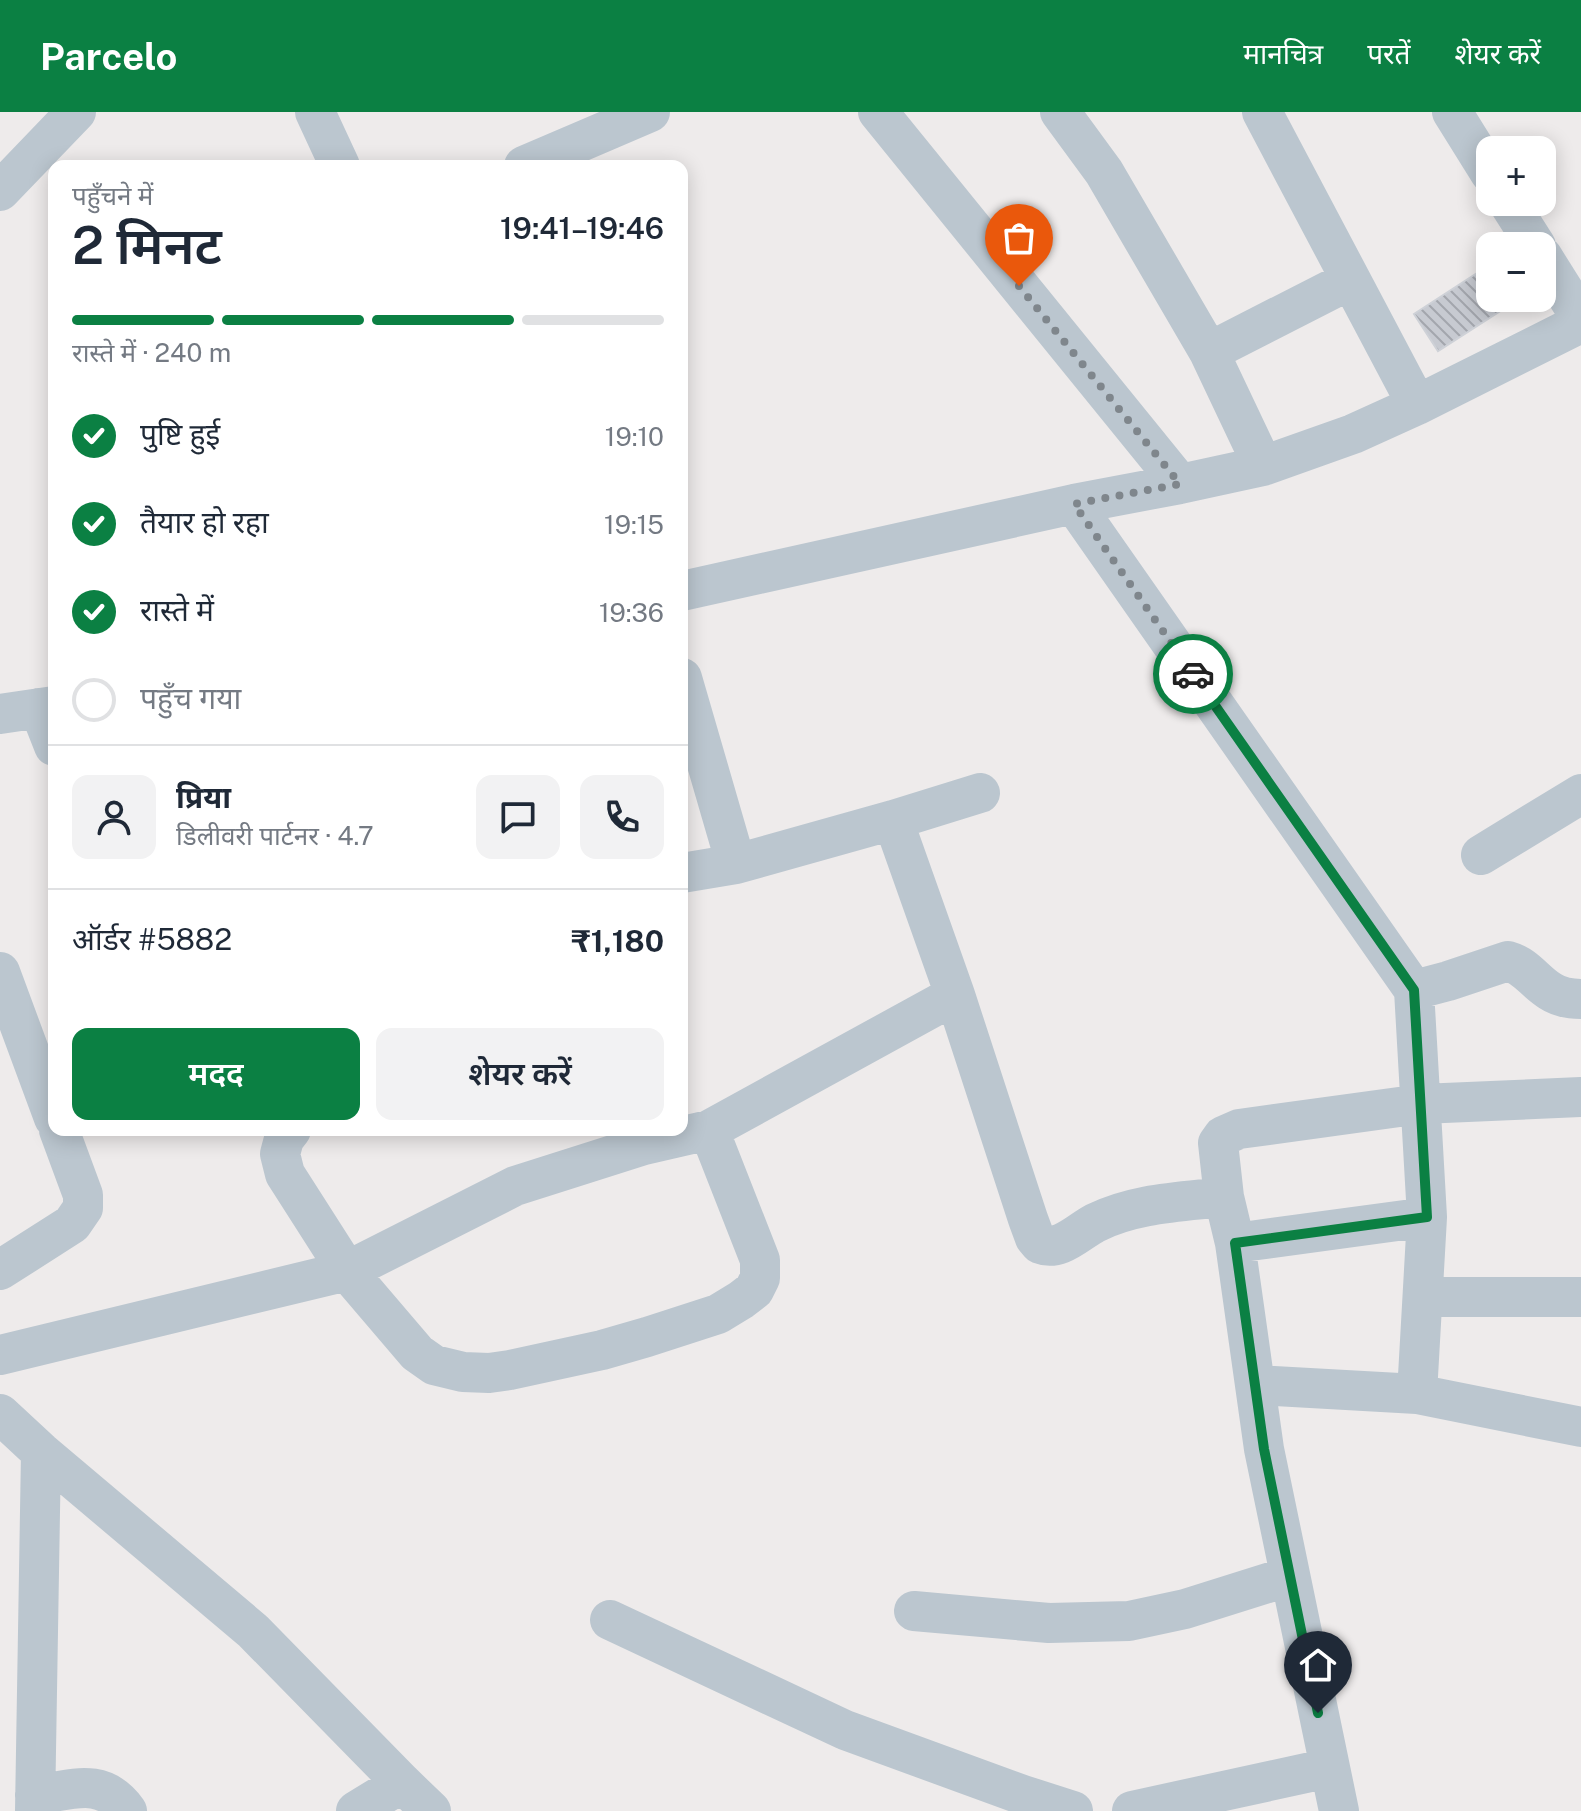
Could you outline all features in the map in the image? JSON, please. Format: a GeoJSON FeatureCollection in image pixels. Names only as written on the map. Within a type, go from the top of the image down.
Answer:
{"type":"FeatureCollection","features":[{"type":"Feature","properties":{"kind":"street"},"geometry":{"type":"LineString","coordinates":[[0,191],[76,112]]}},
{"type":"Feature","properties":{"kind":"street"},"geometry":{"type":"LineString","coordinates":[[315,112],[337,160]]}},
{"type":"Feature","properties":{"kind":"street"},"geometry":{"type":"LineString","coordinates":[[538,160],[650,112]]}},
{"type":"Feature","properties":{"kind":"street"},"geometry":{"type":"LineString","coordinates":[[878,112],[1180,484]]}},
{"type":"Feature","properties":{"kind":"street"},"geometry":{"type":"LineString","coordinates":[[1060,112],[1104,172],[1209,352],[1263,466]]}},
{"type":"Feature","properties":{"kind":"street"},"geometry":{"type":"LineString","coordinates":[[1262,112],[1417,405]]}},
{"type":"Feature","properties":{"kind":"street"},"geometry":{"type":"LineString","coordinates":[[1452,112],[1476,151]]}},
{"type":"Feature","properties":{"kind":"street"},"geometry":{"type":"LineString","coordinates":[[688,590],[1074,504],[1263,466],[1353,434],[1417,405],[1581,321],[1556,279]]}},
{"type":"Feature","properties":{"kind":"street"},"geometry":{"type":"LineString","coordinates":[[1209,352],[1350,280]]}},
{"type":"Feature","properties":{"kind":"street"},"geometry":{"type":"LineString","coordinates":[[1074,504],[1414,990],[1427,1217],[1417,1394]]}},
{"type":"Feature","properties":{"kind":"street"},"geometry":{"type":"LineString","coordinates":[[688,699],[736,864]]}},
{"type":"Feature","properties":{"kind":"street"},"geometry":{"type":"LineString","coordinates":[[0,714],[47,707]]}},
{"type":"Feature","properties":{"kind":"street"},"geometry":{"type":"LineString","coordinates":[[688,872],[736,864],[980,793]]}},
{"type":"Feature","properties":{"kind":"street"},"geometry":{"type":"LineString","coordinates":[[1481,855],[1581,794]]}},
{"type":"Feature","properties":{"kind":"street"},"geometry":{"type":"LineString","coordinates":[[893,820],[955,995],[1028,1219],[1040,1244],[1052,1247],[1062,1244],[1098,1221],[1136,1208],[1224,1197]]}},
{"type":"Feature","properties":{"kind":"street"},"geometry":{"type":"LineString","coordinates":[[1414,990],[1508,961],[1526,969],[1550,992],[1581,999]]}},
{"type":"Feature","properties":{"kind":"street"},"geometry":{"type":"LineString","coordinates":[[0,972],[48,1102]]}},
{"type":"Feature","properties":{"kind":"street"},"geometry":{"type":"LineString","coordinates":[[688,1132],[709,1130],[955,995]]}},
{"type":"Feature","properties":{"kind":"street"},"geometry":{"type":"LineString","coordinates":[[1339,1811],[1264,1449],[1218,1143],[1229,1132],[1239,1129],[1421,1104],[1581,1097]]}},
{"type":"Feature","properties":{"kind":"street"},"geometry":{"type":"LineString","coordinates":[[286,1136],[280,1154],[285,1174],[347,1271],[417,1353],[434,1365],[463,1372],[489,1373],[602,1350],[718,1314],[754,1290],[760,1278],[760,1260],[709,1130]]}},
{"type":"Feature","properties":{"kind":"street"},"geometry":{"type":"LineString","coordinates":[[0,1270],[72,1224],[83,1208],[83,1195],[61,1136]]}},
{"type":"Feature","properties":{"kind":"street"},"geometry":{"type":"LineString","coordinates":[[0,1355],[347,1271],[515,1186],[642,1137]]}},
{"type":"Feature","properties":{"kind":"street"},"geometry":{"type":"LineString","coordinates":[[1235,1243],[1427,1217]]}},
{"type":"Feature","properties":{"kind":"street"},"geometry":{"type":"LineString","coordinates":[[1423,1297],[1581,1297]]}},
{"type":"Feature","properties":{"kind":"street"},"geometry":{"type":"LineString","coordinates":[[1256,1385],[1417,1394],[1581,1427]]}},
{"type":"Feature","properties":{"kind":"street"},"geometry":{"type":"LineString","coordinates":[[0,1414],[253,1631],[431,1811]]}},
{"type":"Feature","properties":{"kind":"street"},"geometry":{"type":"LineString","coordinates":[[41,1452],[35,1803],[90,1787],[118,1798],[127,1811]]}},
{"type":"Feature","properties":{"kind":"street"},"geometry":{"type":"LineString","coordinates":[[914,1611],[1049,1623],[1129,1621],[1185,1609],[1290,1576]]}},
{"type":"Feature","properties":{"kind":"street"},"geometry":{"type":"LineString","coordinates":[[610,1620],[845,1730],[1073,1811]]}},
{"type":"Feature","properties":{"kind":"street"},"geometry":{"type":"LineString","coordinates":[[1132,1811],[1329,1768]]}},
{"type":"Feature","properties":{"kind":"street"},"geometry":{"type":"LineString","coordinates":[[356,1811],[402,1783]]}},
{"type":"Feature","properties":{"kind":"building"},"geometry":{"type":"Polygon","coordinates":[[[1476,274],[1476,312],[1499,312],[1438,351],[1414,314],[1476,274]]]}},
{"type":"Feature","properties":{"kind":"way so far"},"geometry":{"type":"LineString","coordinates":[[1019,286],[1180,484],[1074,504],[1193,674]]}},
{"type":"Feature","properties":{"kind":"route"},"geometry":{"type":"LineString","coordinates":[[1193,674],[1414,990],[1427,1217],[1235,1243],[1264,1449],[1318,1713]]}}]}
